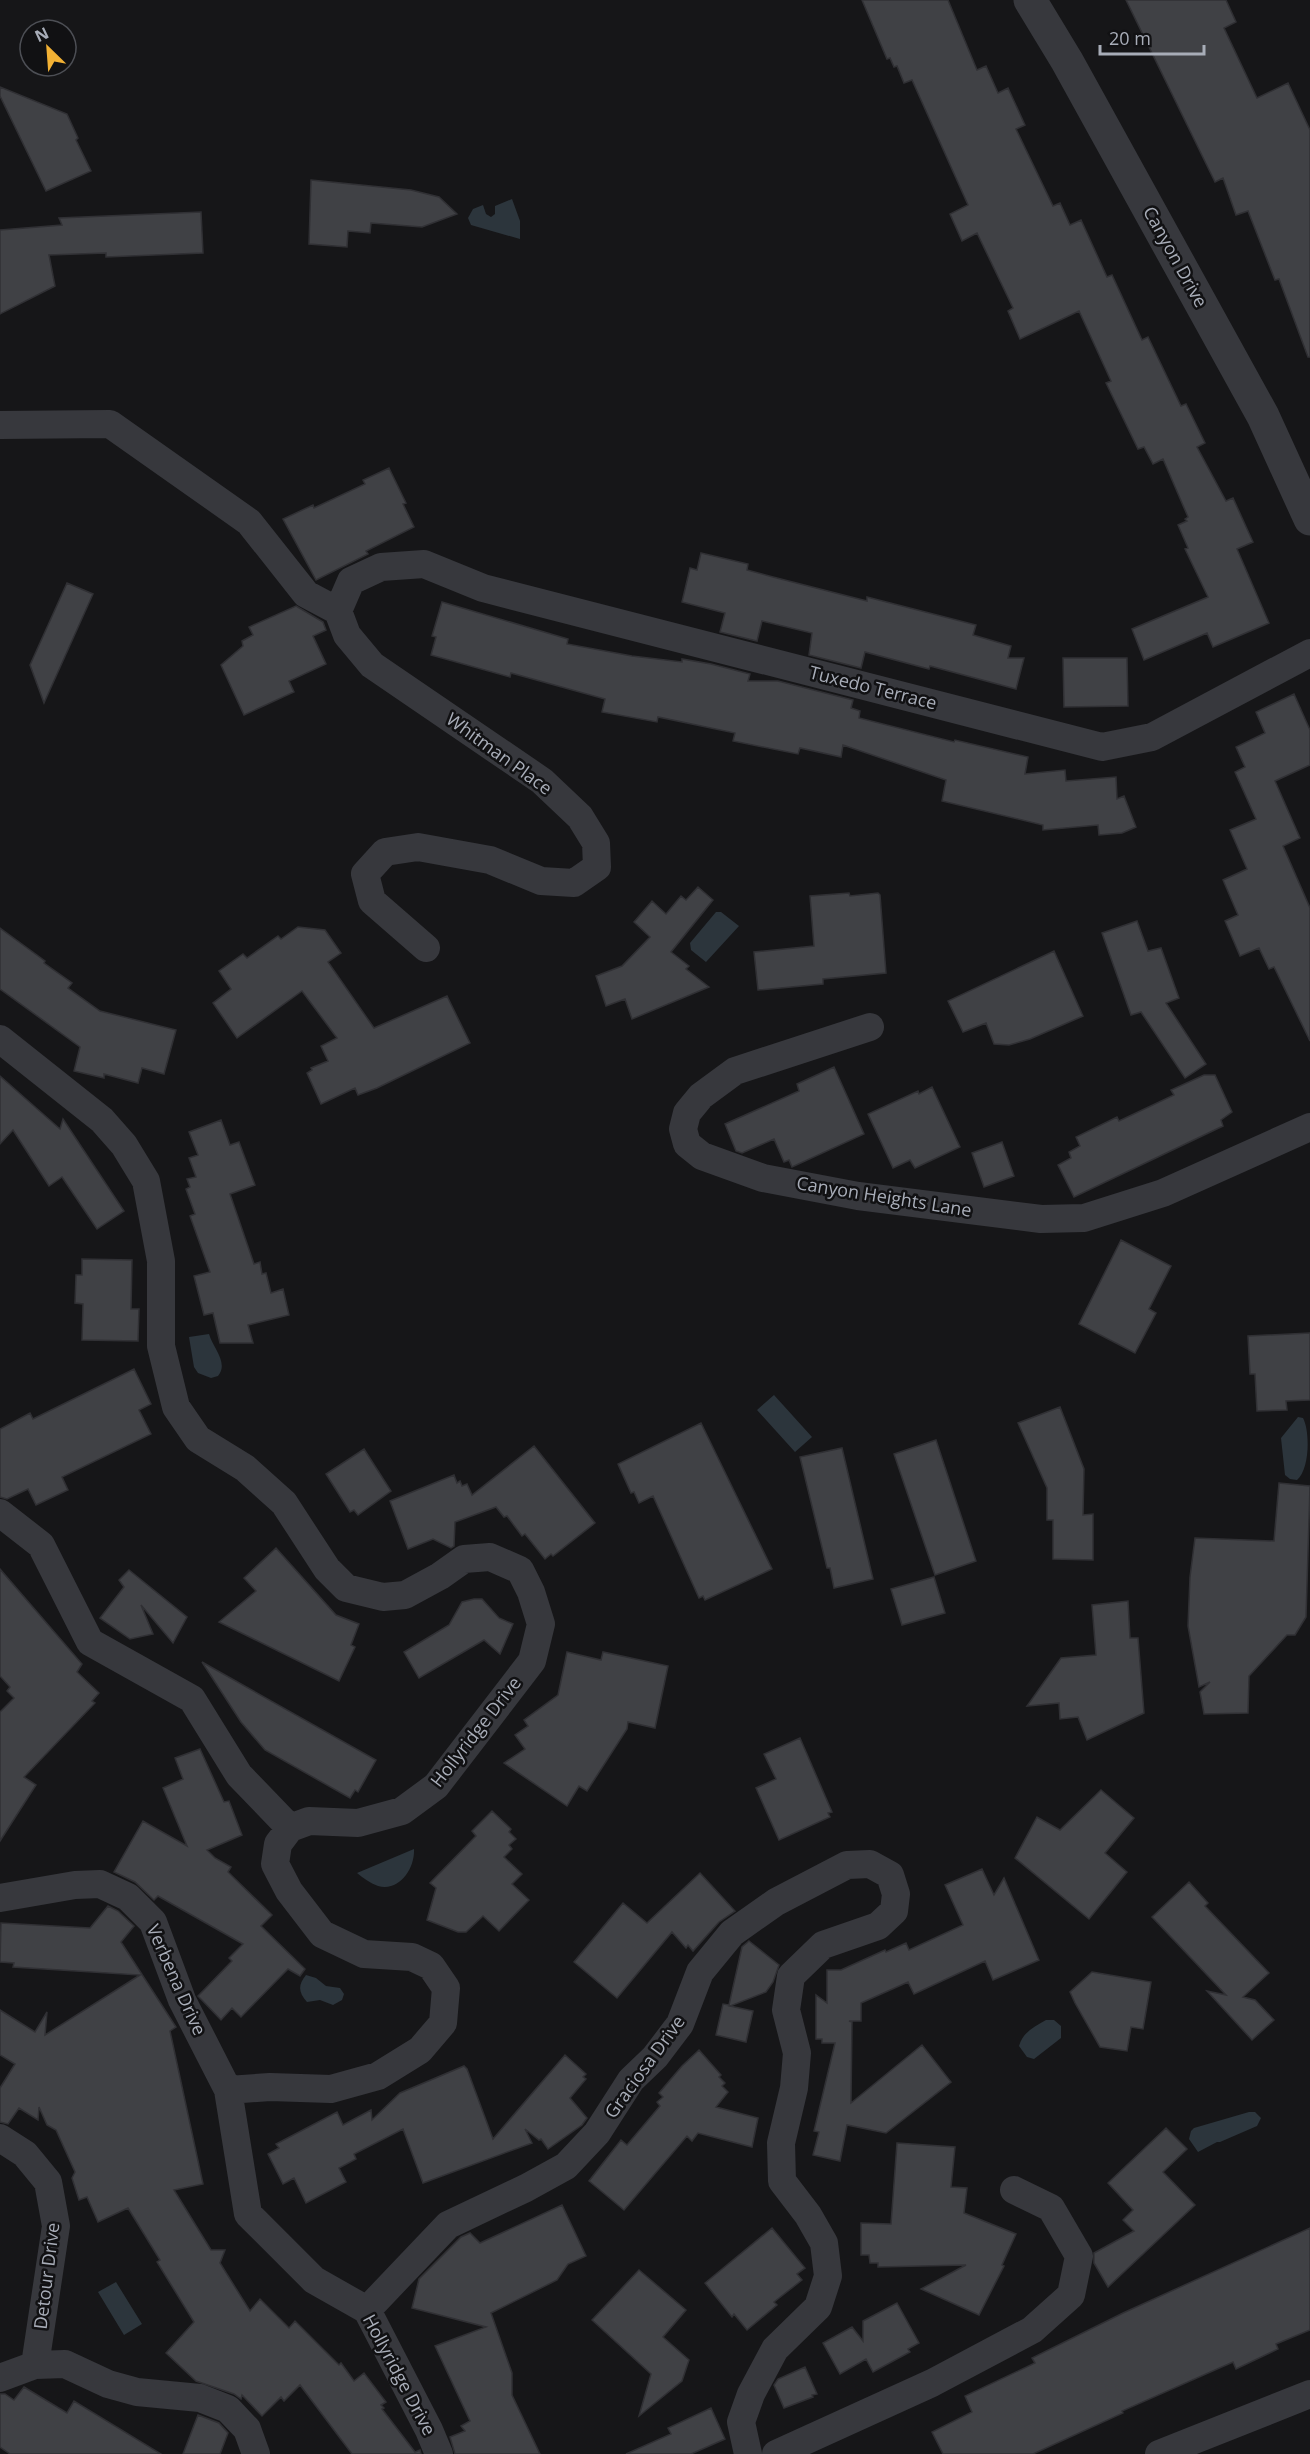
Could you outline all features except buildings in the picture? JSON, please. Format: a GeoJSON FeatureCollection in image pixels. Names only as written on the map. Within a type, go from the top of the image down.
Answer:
{"type":"FeatureCollection","features":[{"type":"Feature","properties":{"kind":"street","name":"Canyon Drive"},"geometry":{"type":"LineString","coordinates":[[1030,0],[1067,61],[1263,416],[1310,519]]}},
{"type":"Feature","properties":{"kind":"street"},"geometry":{"type":"LineString","coordinates":[[0,425],[110,424],[249,522],[306,594],[339,611]]}},
{"type":"Feature","properties":{"kind":"street","name":"Tuxedo Terrace"},"geometry":{"type":"LineString","coordinates":[[339,611],[351,581],[381,567],[424,564],[483,588],[1102,747],[1152,737],[1310,653]]}},
{"type":"Feature","properties":{"kind":"street","name":"Whitman Place"},"geometry":{"type":"LineString","coordinates":[[339,611],[347,635],[372,665],[542,782],[580,817],[597,843],[597,867],[574,883],[541,881],[490,860],[418,847],[385,852],[365,874],[372,900],[426,948]]}},
{"type":"Feature","properties":{"kind":"street","name":"Canyon Heights Lane"},"geometry":{"type":"LineString","coordinates":[[870,1027],[735,1071],[700,1096],[687,1113],[683,1129],[687,1144],[702,1156],[763,1178],[858,1196],[1041,1219],[1084,1218],[1163,1193],[1310,1127]]}},
{"type":"Feature","properties":{"kind":"street","name":"Hollyridge Drive"},"geometry":{"type":"LineString","coordinates":[[0,1039],[102,1120],[124,1145],[146,1181],[161,1262],[161,1346],[176,1407],[198,1439],[245,1468],[284,1503],[327,1569],[346,1588],[383,1597],[405,1594],[441,1576],[464,1559],[490,1557],[520,1570],[531,1592],[541,1624],[532,1661],[436,1786],[402,1811],[358,1823],[309,1821],[290,1828]]}},
{"type":"Feature","properties":{"kind":"street"},"geometry":{"type":"LineString","coordinates":[[0,1513],[40,1545],[90,1642],[192,1699],[238,1775],[290,1828],[278,1844],[275,1864],[289,1891],[322,1934],[364,1954],[412,1957],[431,1966],[446,1988],[443,2023],[420,2050],[378,2076],[332,2090],[270,2087],[228,2090]]}},
{"type":"Feature","properties":{"kind":"street","name":"Graciosa Drive"},"geometry":{"type":"LineString","coordinates":[[367,2310],[448,2224],[526,2188],[566,2166],[597,2133],[631,2080],[655,2057],[680,2024],[699,1972],[732,1932],[776,1902],[818,1879],[847,1865],[870,1864],[890,1875],[896,1894],[894,1911],[878,1926],[823,1945],[791,1976],[786,2010],[797,2054],[794,2088],[782,2143],[782,2181],[808,2215],[824,2243],[828,2276],[819,2307],[775,2349],[751,2394],[741,2422],[748,2454]]}},
{"type":"Feature","properties":{"kind":"street","name":"Verbena Drive"},"geometry":{"type":"LineString","coordinates":[[0,1898],[75,1885],[100,1884],[128,1897],[153,1922],[182,2000],[228,2090]]}},
{"type":"Feature","properties":{"kind":"street","name":"Hollyridge Drive"},"geometry":{"type":"LineString","coordinates":[[228,2090],[248,2214],[315,2280],[367,2310],[439,2454]]}},
{"type":"Feature","properties":{"kind":"street","name":"Detour Drive"},"geometry":{"type":"LineString","coordinates":[[0,2138],[25,2154],[48,2182],[57,2226],[35,2365]]}},
{"type":"Feature","properties":{"kind":"street"},"geometry":{"type":"LineString","coordinates":[[776,2454],[932,2383],[1032,2330],[1071,2295],[1078,2256],[1051,2208],[1014,2190]]}},
{"type":"Feature","properties":{"kind":"street"},"geometry":{"type":"LineString","coordinates":[[0,2378],[35,2365],[65,2364],[108,2384],[127,2390],[200,2398],[228,2409],[247,2429],[256,2454]]}},
{"type":"Feature","properties":{"kind":"street"},"geometry":{"type":"LineString","coordinates":[[1159,2454],[1310,2394]]}},
{"type":"Feature","properties":{"kind":"shaded area"},"geometry":{"type":"Polygon","coordinates":[[[512,199],[520,221],[520,239],[471,225],[468,218],[473,209],[483,205],[486,214],[491,217],[495,214],[495,206],[512,199]]]}},
{"type":"Feature","properties":{"kind":"shaded area"},"geometry":{"type":"Polygon","coordinates":[[[716,912],[721,912],[739,926],[706,962],[691,950],[690,943],[716,912]]]}},
{"type":"Feature","properties":{"kind":"shaded area"},"geometry":{"type":"Polygon","coordinates":[[[209,1334],[222,1366],[218,1376],[211,1378],[198,1373],[194,1367],[189,1337],[209,1334]]]}},
{"type":"Feature","properties":{"kind":"shaded area"},"geometry":{"type":"Polygon","coordinates":[[[774,1395],[812,1437],[795,1452],[757,1410],[774,1395]]]}},
{"type":"Feature","properties":{"kind":"shaded area"},"geometry":{"type":"Polygon","coordinates":[[[1298,1417],[1303,1418],[1305,1424],[1308,1450],[1304,1468],[1297,1480],[1285,1475],[1281,1438],[1298,1417]]]}},
{"type":"Feature","properties":{"kind":"shaded area"},"geometry":{"type":"Polygon","coordinates":[[[414,1849],[409,1871],[405,1877],[393,1885],[378,1886],[357,1873],[414,1849]]]}},
{"type":"Feature","properties":{"kind":"shaded area"},"geometry":{"type":"Polygon","coordinates":[[[306,1975],[316,1978],[326,1986],[340,1988],[344,1994],[342,2000],[333,2005],[320,2000],[307,2002],[300,1988],[306,1975]]]}},
{"type":"Feature","properties":{"kind":"shaded area"},"geometry":{"type":"Polygon","coordinates":[[[1046,2020],[1054,2020],[1061,2026],[1061,2038],[1034,2059],[1027,2057],[1019,2046],[1023,2037],[1046,2020]]]}},
{"type":"Feature","properties":{"kind":"shaded area"},"geometry":{"type":"Polygon","coordinates":[[[1255,2112],[1261,2118],[1257,2126],[1198,2152],[1189,2139],[1194,2128],[1255,2112]]]}},
{"type":"Feature","properties":{"kind":"shaded area"},"geometry":{"type":"Polygon","coordinates":[[[116,2282],[142,2324],[124,2335],[98,2292],[116,2282]]]}}]}
